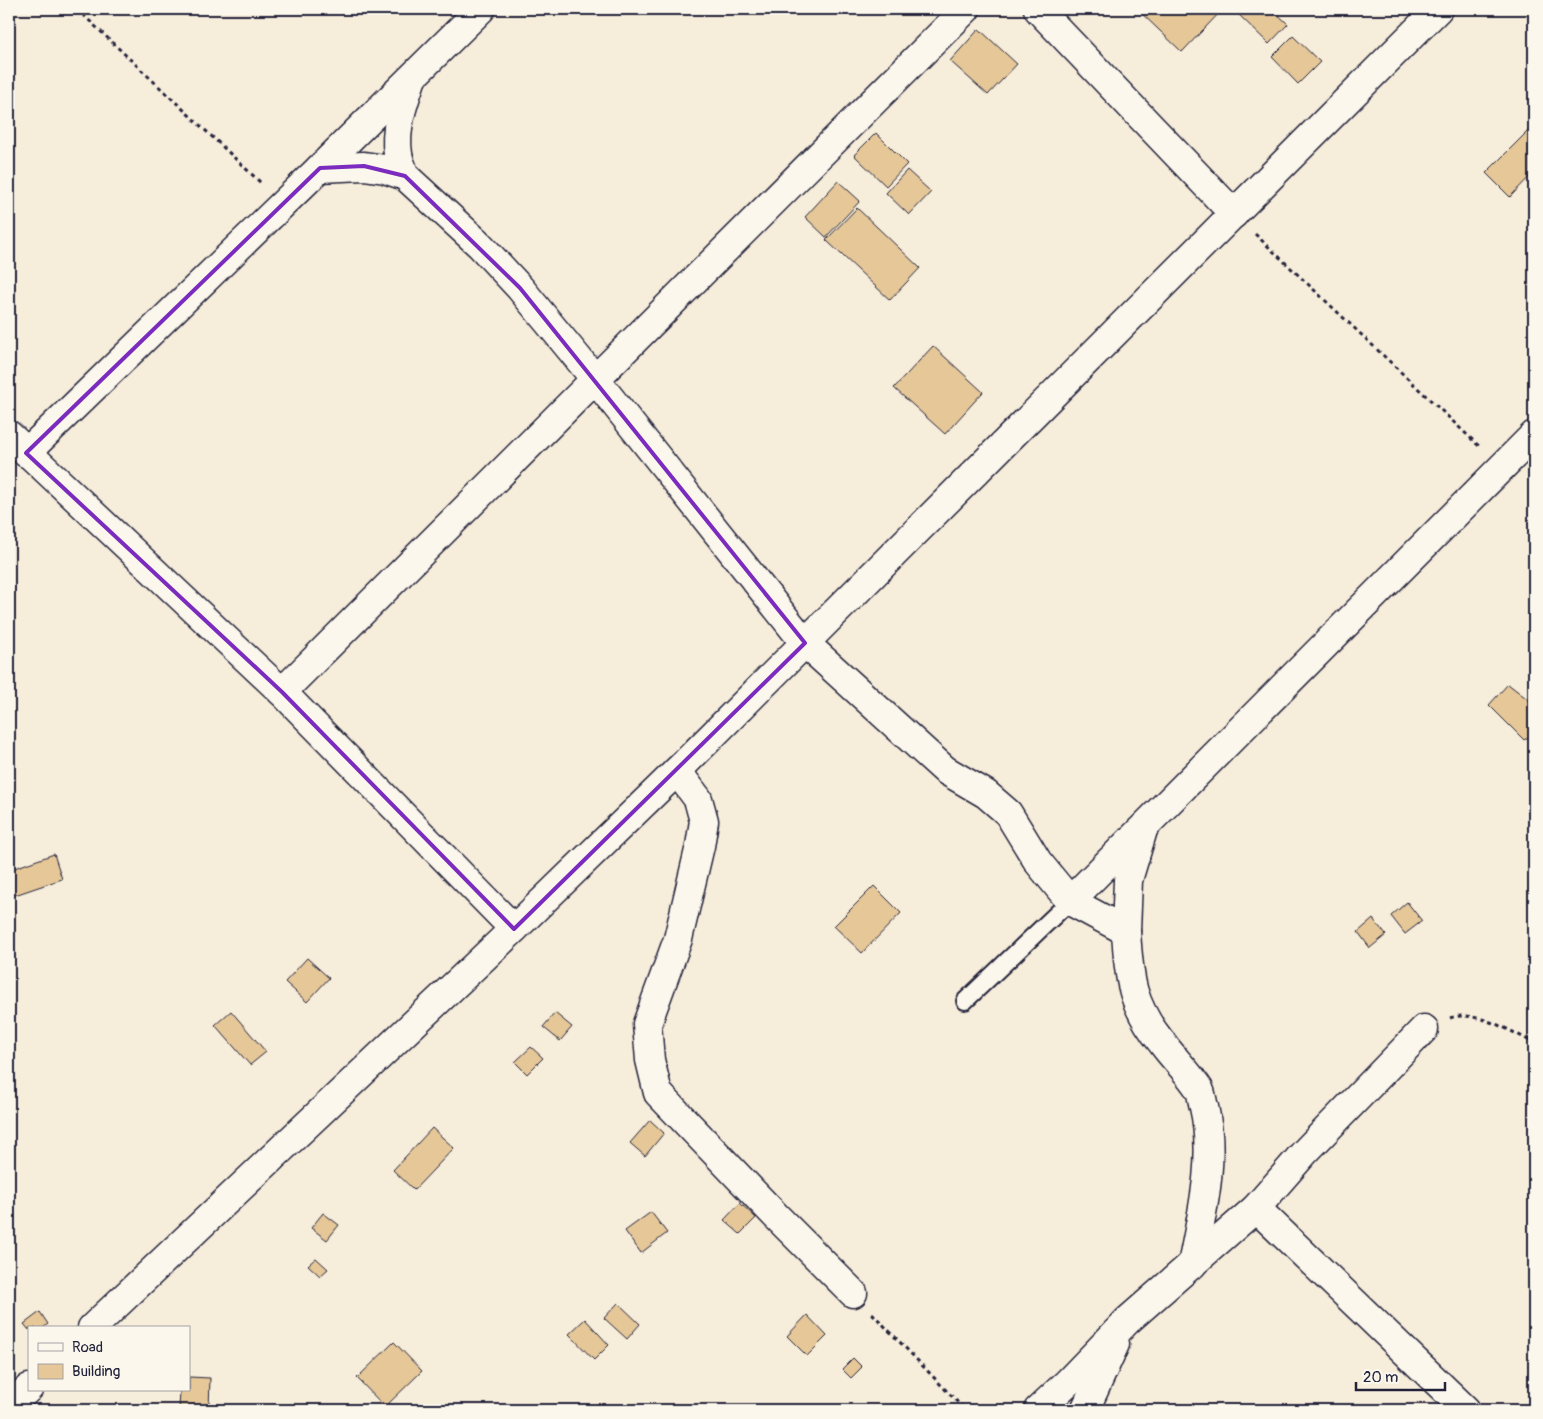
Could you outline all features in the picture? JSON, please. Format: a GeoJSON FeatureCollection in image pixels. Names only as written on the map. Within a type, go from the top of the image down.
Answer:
{"type":"FeatureCollection","features":[{"type":"Feature","properties":{"kind":"street"},"geometry":{"type":"LineString","coordinates":[[480,9],[320,168],[18,444],[282,692],[514,929]]}},
{"type":"Feature","properties":{"kind":"street"},"geometry":{"type":"LineString","coordinates":[[282,692],[966,9]]}},
{"type":"Feature","properties":{"kind":"street"},"geometry":{"type":"LineString","coordinates":[[1038,9],[1234,214]]}},
{"type":"Feature","properties":{"kind":"street"},"geometry":{"type":"LineString","coordinates":[[94,1326],[514,929],[677,771],[1438,9]]}},
{"type":"Feature","properties":{"kind":"street"},"geometry":{"type":"LineString","coordinates":[[405,176],[398,154],[399,121],[412,77]]}},
{"type":"Feature","properties":{"kind":"street"},"geometry":{"type":"LineString","coordinates":[[320,168],[364,166],[385,169],[405,176],[480,245],[520,288],[595,379],[805,643],[945,770],[986,794],[1008,813],[1038,862],[1070,901],[1126,932]]}},
{"type":"Feature","properties":{"kind":"street"},"geometry":{"type":"LineString","coordinates":[[1070,901],[1534,435]]}},
{"type":"Feature","properties":{"kind":"street"},"geometry":{"type":"LineString","coordinates":[[677,771],[698,799],[704,821],[678,939],[647,1024],[650,1060],[658,1093],[776,1216],[853,1292]]}},
{"type":"Feature","properties":{"kind":"street"},"geometry":{"type":"LineString","coordinates":[[1144,827],[1128,880],[1126,932],[1128,965],[1134,997],[1146,1021],[1200,1090],[1207,1121],[1209,1152],[1201,1216],[1192,1265]]}},
{"type":"Feature","properties":{"kind":"street"},"geometry":{"type":"LineString","coordinates":[[1038,1410],[1127,1321],[1256,1208],[1304,1153],[1424,1029]]}},
{"type":"Feature","properties":{"kind":"street"},"geometry":{"type":"LineString","coordinates":[[1256,1208],[1466,1410]]}},
{"type":"Feature","properties":{"kind":"street"},"geometry":{"type":"LineString","coordinates":[[1085,1410],[1127,1321]]}},
{"type":"Feature","properties":{"kind":"street"},"geometry":{"type":"LineString","coordinates":[[9,1406],[28,1389]]}},
{"type":"Feature","properties":{"kind":"lane"},"geometry":{"type":"LineString","coordinates":[[965,1001],[1070,901]]}},
{"type":"Feature","properties":{"kind":"path"},"geometry":{"type":"LineString","coordinates":[[77,9],[282,203]]}},
{"type":"Feature","properties":{"kind":"path"},"geometry":{"type":"LineString","coordinates":[[1234,214],[1502,467]]}},
{"type":"Feature","properties":{"kind":"path"},"geometry":{"type":"LineString","coordinates":[[1424,1029],[1456,1016],[1488,1020],[1534,1043]]}},
{"type":"Feature","properties":{"kind":"path"},"geometry":{"type":"LineString","coordinates":[[853,1292],[965,1410]]}},
{"type":"Feature","properties":{"kind":"highlighted area"},"geometry":{"type":"Polygon","coordinates":[[[364,166],[405,176],[520,288],[805,643],[514,929],[282,692],[26,453],[320,168],[364,166]]]}},
{"type":"Feature","properties":{"kind":"building"},"geometry":{"type":"Polygon","coordinates":[[[1137,9],[1223,9],[1182,52],[1137,9]]]}},
{"type":"Feature","properties":{"kind":"building"},"geometry":{"type":"Polygon","coordinates":[[[1235,9],[1272,9],[1288,24],[1269,44],[1235,9]]]}},
{"type":"Feature","properties":{"kind":"building"},"geometry":{"type":"Polygon","coordinates":[[[979,29],[1017,64],[988,95],[950,61],[979,29]]]}},
{"type":"Feature","properties":{"kind":"building"},"geometry":{"type":"Polygon","coordinates":[[[1293,36],[1320,62],[1298,84],[1272,57],[1293,36]]]}},
{"type":"Feature","properties":{"kind":"building"},"geometry":{"type":"Polygon","coordinates":[[[1534,125],[1534,172],[1510,197],[1486,173],[1534,125]]]}},
{"type":"Feature","properties":{"kind":"building"},"geometry":{"type":"Polygon","coordinates":[[[876,133],[907,164],[886,186],[854,155],[876,133]]]}},
{"type":"Feature","properties":{"kind":"building"},"geometry":{"type":"Polygon","coordinates":[[[907,170],[931,192],[909,215],[886,193],[907,170]]]}},
{"type":"Feature","properties":{"kind":"building"},"geometry":{"type":"Polygon","coordinates":[[[838,181],[860,201],[826,237],[805,217],[838,181]]]}},
{"type":"Feature","properties":{"kind":"building"},"geometry":{"type":"Polygon","coordinates":[[[857,208],[920,268],[890,300],[826,240],[857,208]]]}},
{"type":"Feature","properties":{"kind":"building"},"geometry":{"type":"Polygon","coordinates":[[[933,346],[983,392],[945,434],[894,388],[933,346]]]}},
{"type":"Feature","properties":{"kind":"building"},"geometry":{"type":"Polygon","coordinates":[[[1508,684],[1534,704],[1534,733],[1524,740],[1489,705],[1508,684]]]}},
{"type":"Feature","properties":{"kind":"building"},"geometry":{"type":"Polygon","coordinates":[[[1534,754],[1534,766],[1530,761],[1534,754]]]}},
{"type":"Feature","properties":{"kind":"building"},"geometry":{"type":"Polygon","coordinates":[[[54,854],[62,879],[9,897],[9,870],[54,854]]]}},
{"type":"Feature","properties":{"kind":"building"},"geometry":{"type":"Polygon","coordinates":[[[874,886],[901,913],[862,953],[834,926],[874,886]]]}},
{"type":"Feature","properties":{"kind":"building"},"geometry":{"type":"Polygon","coordinates":[[[1407,902],[1422,921],[1405,934],[1391,916],[1407,902]]]}},
{"type":"Feature","properties":{"kind":"building"},"geometry":{"type":"Polygon","coordinates":[[[1373,919],[1386,935],[1370,948],[1358,932],[1373,919]]]}},
{"type":"Feature","properties":{"kind":"building"},"geometry":{"type":"Polygon","coordinates":[[[307,958],[329,978],[307,1002],[285,982],[307,958]]]}},
{"type":"Feature","properties":{"kind":"building"},"geometry":{"type":"Polygon","coordinates":[[[231,1011],[266,1052],[250,1065],[215,1025],[231,1011]]]}},
{"type":"Feature","properties":{"kind":"building"},"geometry":{"type":"Polygon","coordinates":[[[555,1013],[572,1027],[560,1041],[543,1027],[555,1013]]]}},
{"type":"Feature","properties":{"kind":"building"},"geometry":{"type":"Polygon","coordinates":[[[531,1047],[543,1058],[527,1074],[515,1062],[531,1047]]]}},
{"type":"Feature","properties":{"kind":"building"},"geometry":{"type":"Polygon","coordinates":[[[650,1120],[664,1133],[645,1156],[630,1143],[650,1120]]]}},
{"type":"Feature","properties":{"kind":"building"},"geometry":{"type":"Polygon","coordinates":[[[432,1128],[454,1148],[414,1190],[393,1170],[432,1128]]]}},
{"type":"Feature","properties":{"kind":"building"},"geometry":{"type":"Polygon","coordinates":[[[740,1203],[756,1218],[740,1234],[724,1220],[740,1203]]]}},
{"type":"Feature","properties":{"kind":"building"},"geometry":{"type":"Polygon","coordinates":[[[651,1212],[667,1233],[641,1253],[625,1231],[651,1212]]]}},
{"type":"Feature","properties":{"kind":"building"},"geometry":{"type":"Polygon","coordinates":[[[323,1213],[339,1225],[327,1240],[311,1228],[323,1213]]]}},
{"type":"Feature","properties":{"kind":"building"},"geometry":{"type":"Polygon","coordinates":[[[316,1258],[328,1269],[320,1276],[308,1265],[316,1258]]]}},
{"type":"Feature","properties":{"kind":"building"},"geometry":{"type":"Polygon","coordinates":[[[618,1303],[640,1324],[627,1339],[604,1318],[618,1303]]]}},
{"type":"Feature","properties":{"kind":"building"},"geometry":{"type":"Polygon","coordinates":[[[40,1312],[48,1324],[46,1326],[28,1326],[28,1329],[24,1324],[40,1312]]]}},
{"type":"Feature","properties":{"kind":"building"},"geometry":{"type":"Polygon","coordinates":[[[807,1315],[827,1336],[807,1356],[787,1336],[807,1315]]]}},
{"type":"Feature","properties":{"kind":"building"},"geometry":{"type":"Polygon","coordinates":[[[585,1319],[609,1345],[594,1360],[569,1334],[585,1319]]]}},
{"type":"Feature","properties":{"kind":"building"},"geometry":{"type":"Polygon","coordinates":[[[394,1342],[422,1371],[385,1407],[357,1378],[394,1342]]]}},
{"type":"Feature","properties":{"kind":"building"},"geometry":{"type":"Polygon","coordinates":[[[853,1358],[862,1367],[851,1378],[842,1369],[853,1358]]]}},
{"type":"Feature","properties":{"kind":"building"},"geometry":{"type":"Polygon","coordinates":[[[190,1377],[210,1378],[209,1410],[179,1410],[180,1392],[190,1392],[190,1377]]]}}]}
